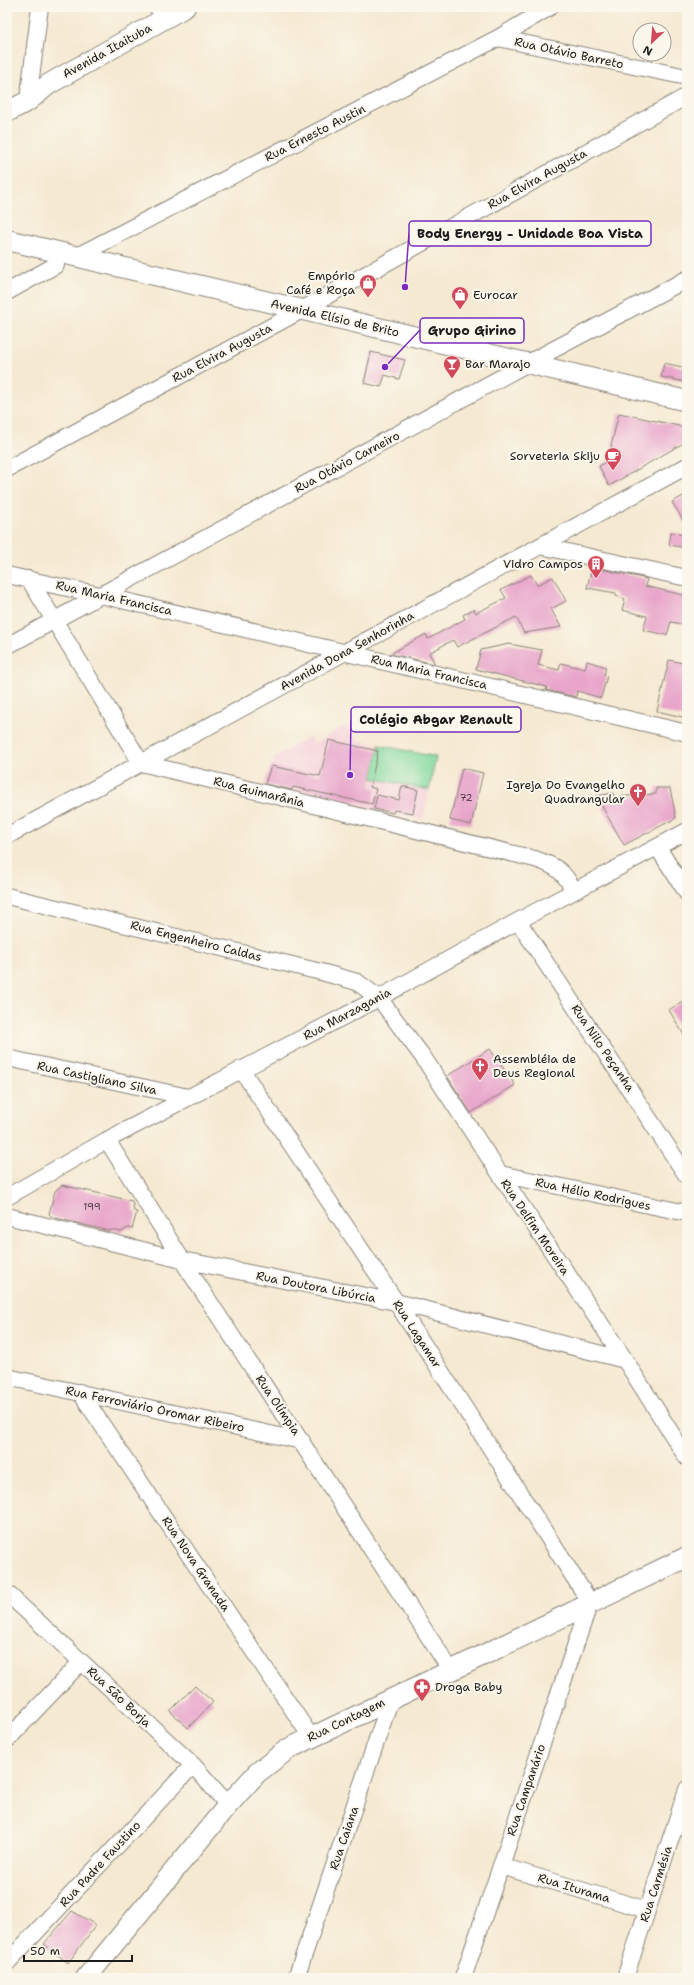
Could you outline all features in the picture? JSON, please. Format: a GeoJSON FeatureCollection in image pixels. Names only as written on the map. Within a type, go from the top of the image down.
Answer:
{"type":"FeatureCollection","features":[{"type":"Feature","properties":{"kind":"street"},"geometry":{"type":"LineString","coordinates":[[28,95],[40,7]]}},
{"type":"Feature","properties":{"kind":"street"},"geometry":{"type":"LineString","coordinates":[[157,7],[181,9]]}},
{"type":"Feature","properties":{"kind":"street","name":"Rua Ernesto Austin"},"geometry":{"type":"LineString","coordinates":[[77,256],[498,38],[550,7]]}},
{"type":"Feature","properties":{"kind":"street","name":"Avenida Itaituba"},"geometry":{"type":"LineString","coordinates":[[7,112],[28,95],[181,9]]}},
{"type":"Feature","properties":{"kind":"street","name":"Rua Otávio Barreto"},"geometry":{"type":"LineString","coordinates":[[498,38],[687,77]]}},
{"type":"Feature","properties":{"kind":"street","name":"Avenida Itaituba"},"geometry":{"type":"LineString","coordinates":[[7,100],[28,95]]}},
{"type":"Feature","properties":{"kind":"street","name":"Rua Elvira Augusta"},"geometry":{"type":"LineString","coordinates":[[7,469],[294,314],[687,96]]}},
{"type":"Feature","properties":{"kind":"street","name":"Avenida Elísio de Brito"},"geometry":{"type":"LineString","coordinates":[[7,240],[77,256],[294,314]]}},
{"type":"Feature","properties":{"kind":"street","name":"Avenida Elísio de Brito"},"geometry":{"type":"LineString","coordinates":[[7,253],[56,265],[294,314],[522,367],[687,402]]}},
{"type":"Feature","properties":{"kind":"street"},"geometry":{"type":"LineString","coordinates":[[7,292],[56,265]]}},
{"type":"Feature","properties":{"kind":"street","name":"Rua Otávio Carneiro"},"geometry":{"type":"LineString","coordinates":[[7,646],[687,279]]}},
{"type":"Feature","properties":{"kind":"street","name":"Avenida Elísio de Brito"},"geometry":{"type":"LineString","coordinates":[[522,367],[687,412]]}},
{"type":"Feature","properties":{"kind":"street","name":"Avenida Dona Senhorinha"},"geometry":{"type":"LineString","coordinates":[[7,836],[687,466]]}},
{"type":"Feature","properties":{"kind":"street"},"geometry":{"type":"LineString","coordinates":[[540,546],[687,578]]}},
{"type":"Feature","properties":{"kind":"street","name":"Rua Maria Francisca"},"geometry":{"type":"LineString","coordinates":[[7,575],[100,595],[687,733]]}},
{"type":"Feature","properties":{"kind":"street"},"geometry":{"type":"LineString","coordinates":[[29,579],[141,763]]}},
{"type":"Feature","properties":{"kind":"street","name":"Rua Guimarânia"},"geometry":{"type":"LineString","coordinates":[[141,763],[535,859],[558,868],[568,879],[574,891]]}},
{"type":"Feature","properties":{"kind":"street","name":"Rua Marzagania"},"geometry":{"type":"LineString","coordinates":[[7,1197],[107,1140],[380,998],[518,921],[658,848],[687,831]]}},
{"type":"Feature","properties":{"kind":"street"},"geometry":{"type":"LineString","coordinates":[[658,848],[687,893]]}},
{"type":"Feature","properties":{"kind":"street","name":"Rua Engenheiro Caldas"},"geometry":{"type":"LineString","coordinates":[[7,896],[325,973],[357,982],[380,998]]}},
{"type":"Feature","properties":{"kind":"street","name":"Rua Nilo Peçanha"},"geometry":{"type":"LineString","coordinates":[[518,921],[687,1176]]}},
{"type":"Feature","properties":{"kind":"street","name":"Rua Delfim Moreira"},"geometry":{"type":"LineString","coordinates":[[380,998],[423,1057],[625,1360],[687,1458]]}},
{"type":"Feature","properties":{"kind":"street","name":"Rua Castigliano Silva"},"geometry":{"type":"LineString","coordinates":[[7,1058],[188,1097]]}},
{"type":"Feature","properties":{"kind":"street","name":"Rua Lagamar"},"geometry":{"type":"LineString","coordinates":[[241,1069],[396,1302],[590,1602]]}},
{"type":"Feature","properties":{"kind":"street","name":"Rua Olímpia"},"geometry":{"type":"LineString","coordinates":[[107,1140],[182,1260],[450,1669]]}},
{"type":"Feature","properties":{"kind":"street","name":"Rua Hélio Rodrigues"},"geometry":{"type":"LineString","coordinates":[[500,1174],[687,1213]]}},
{"type":"Feature","properties":{"kind":"street","name":"Rua Doutora Libúrcia"},"geometry":{"type":"LineString","coordinates":[[7,1216],[182,1260],[396,1302],[625,1360]]}},
{"type":"Feature","properties":{"kind":"street","name":"Rua Ferroviário Oromar Ribeiro"},"geometry":{"type":"LineString","coordinates":[[7,1376],[302,1441]]}},
{"type":"Feature","properties":{"kind":"street","name":"Rua Nova Granada"},"geometry":{"type":"LineString","coordinates":[[80,1392],[312,1737]]}},
{"type":"Feature","properties":{"kind":"street","name":"Rua Contagem"},"geometry":{"type":"LineString","coordinates":[[92,1976],[228,1805],[267,1764],[288,1749],[450,1669],[590,1602],[685,1559]]}},
{"type":"Feature","properties":{"kind":"street","name":"Rua São Borja"},"geometry":{"type":"LineString","coordinates":[[7,1593],[192,1765],[228,1805]]}},
{"type":"Feature","properties":{"kind":"street","name":"Rua Campanário"},"geometry":{"type":"LineString","coordinates":[[463,1978],[590,1602]]}},
{"type":"Feature","properties":{"kind":"street"},"geometry":{"type":"LineString","coordinates":[[7,1740],[81,1662]]}},
{"type":"Feature","properties":{"kind":"street","name":"Rua Caiana"},"geometry":{"type":"LineString","coordinates":[[296,1978],[391,1698]]}},
{"type":"Feature","properties":{"kind":"street","name":"Rua Padre Faustino"},"geometry":{"type":"LineString","coordinates":[[7,1963],[192,1765]]}},
{"type":"Feature","properties":{"kind":"street","name":"Rua Carmésia"},"geometry":{"type":"LineString","coordinates":[[625,1978],[687,1789]]}},
{"type":"Feature","properties":{"kind":"street","name":"Rua Iturama"},"geometry":{"type":"LineString","coordinates":[[501,1866],[647,1910]]}},
{"type":"Feature","properties":{"kind":"shaded area"},"geometry":{"type":"Polygon","coordinates":[[[346,725],[356,740],[436,757],[423,820],[265,785],[274,757],[310,737],[314,744],[346,725]]]}},
{"type":"Feature","properties":{"kind":"green space"},"geometry":{"type":"Polygon","coordinates":[[[379,745],[436,757],[429,790],[372,778],[379,745]]]}},
{"type":"Feature","properties":{"kind":"building"},"geometry":{"type":"Polygon","coordinates":[[[371,352],[405,360],[399,379],[385,375],[381,387],[364,383],[371,352]]]}},
{"type":"Feature","properties":{"kind":"building"},"geometry":{"type":"Polygon","coordinates":[[[664,363],[687,368],[685,382],[661,377],[664,363]]]}},
{"type":"Feature","properties":{"kind":"building"},"geometry":{"type":"Polygon","coordinates":[[[619,413],[679,426],[687,432],[687,441],[609,486],[599,466],[617,456],[611,446],[619,413]]]}},
{"type":"Feature","properties":{"kind":"building"},"geometry":{"type":"Polygon","coordinates":[[[687,494],[687,527],[672,502],[687,494]]]}},
{"type":"Feature","properties":{"kind":"building"},"geometry":{"type":"Polygon","coordinates":[[[671,532],[687,536],[687,548],[669,545],[671,532]]]}},
{"type":"Feature","properties":{"kind":"building"},"geometry":{"type":"Polygon","coordinates":[[[592,567],[647,579],[645,586],[687,596],[687,625],[671,622],[667,635],[643,630],[647,616],[622,610],[625,599],[616,596],[616,593],[587,588],[592,567]]]}},
{"type":"Feature","properties":{"kind":"building"},"geometry":{"type":"Polygon","coordinates":[[[531,575],[537,585],[553,577],[566,601],[551,609],[561,627],[524,633],[516,617],[457,647],[453,640],[429,653],[435,664],[390,654],[426,634],[428,639],[465,619],[463,615],[474,609],[476,613],[506,598],[501,590],[531,575]]]}},
{"type":"Feature","properties":{"kind":"building"},"geometry":{"type":"Polygon","coordinates":[[[509,644],[542,650],[538,665],[559,670],[561,663],[585,669],[587,661],[606,667],[604,675],[607,676],[601,698],[577,691],[576,697],[546,690],[547,687],[476,669],[481,650],[509,644]]]}},
{"type":"Feature","properties":{"kind":"building"},"geometry":{"type":"Polygon","coordinates":[[[669,660],[687,664],[687,718],[657,711],[669,660]]]}},
{"type":"Feature","properties":{"kind":"building"},"geometry":{"type":"Polygon","coordinates":[[[329,740],[378,751],[370,787],[376,789],[372,804],[293,787],[292,790],[265,784],[271,766],[320,776],[329,740]]]}},
{"type":"Feature","properties":{"kind":"building","name":"Igreja Do Evangelho Quadrangular"},"geometry":{"type":"Polygon","coordinates":[[[462,768],[483,773],[471,825],[450,820],[462,768]]]}},
{"type":"Feature","properties":{"kind":"building"},"geometry":{"type":"Polygon","coordinates":[[[402,786],[418,790],[413,813],[394,810],[393,813],[374,809],[377,795],[399,800],[402,786]]]}},
{"type":"Feature","properties":{"kind":"building","name":"Igreja Do Evangelho Quadrangular"},"geometry":{"type":"Polygon","coordinates":[[[656,788],[670,788],[676,818],[624,845],[596,796],[613,793],[614,797],[656,794],[656,788]]]}},
{"type":"Feature","properties":{"kind":"building"},"geometry":{"type":"Polygon","coordinates":[[[687,998],[687,1040],[669,1010],[687,998]]]}},
{"type":"Feature","properties":{"kind":"building","name":"Assembléia de Deus Regional"},"geometry":{"type":"Polygon","coordinates":[[[490,1049],[515,1085],[471,1113],[447,1076],[490,1049]]]}},
{"type":"Feature","properties":{"kind":"building"},"geometry":{"type":"Polygon","coordinates":[[[62,1185],[132,1201],[134,1211],[137,1212],[132,1229],[128,1228],[121,1232],[113,1230],[109,1231],[52,1217],[49,1214],[55,1191],[62,1185]]]}},
{"type":"Feature","properties":{"kind":"building"},"geometry":{"type":"Polygon","coordinates":[[[195,1686],[213,1702],[188,1728],[170,1711],[195,1686]]]}},
{"type":"Feature","properties":{"kind":"building"},"geometry":{"type":"Polygon","coordinates":[[[72,1911],[96,1925],[68,1963],[44,1944],[72,1911]]]}},
{"type":"Feature","properties":{"kind":"place","name":"Body Energy - Unidade Boa Vista"},"geometry":{"type":"Point","coordinates":[405,287]}},
{"type":"Feature","properties":{"kind":"place","name":"Empório Café e Roça"},"geometry":{"type":"Point","coordinates":[368,298]}},
{"type":"Feature","properties":{"kind":"place","name":"Eurocar"},"geometry":{"type":"Point","coordinates":[460,310]}},
{"type":"Feature","properties":{"kind":"place","name":"Grupo Girino"},"geometry":{"type":"Point","coordinates":[385,367]}},
{"type":"Feature","properties":{"kind":"place","name":"Bar Marajo"},"geometry":{"type":"Point","coordinates":[452,379]}},
{"type":"Feature","properties":{"kind":"place","name":"Sorveteria Skiju"},"geometry":{"type":"Point","coordinates":[613,471]}},
{"type":"Feature","properties":{"kind":"place","name":"Vidro Campos"},"geometry":{"type":"Point","coordinates":[596,579]}},
{"type":"Feature","properties":{"kind":"place","name":"Colégio Abgar Renault"},"geometry":{"type":"Point","coordinates":[350,775]}},
{"type":"Feature","properties":{"kind":"place","name":"Igreja Do Evangelho Quadrangular"},"geometry":{"type":"Point","coordinates":[638,807]}},
{"type":"Feature","properties":{"kind":"place","name":"Assembléia de Deus Regional"},"geometry":{"type":"Point","coordinates":[480,1081]}},
{"type":"Feature","properties":{"kind":"place","name":"Droga Baby"},"geometry":{"type":"Point","coordinates":[422,1702]}}]}
